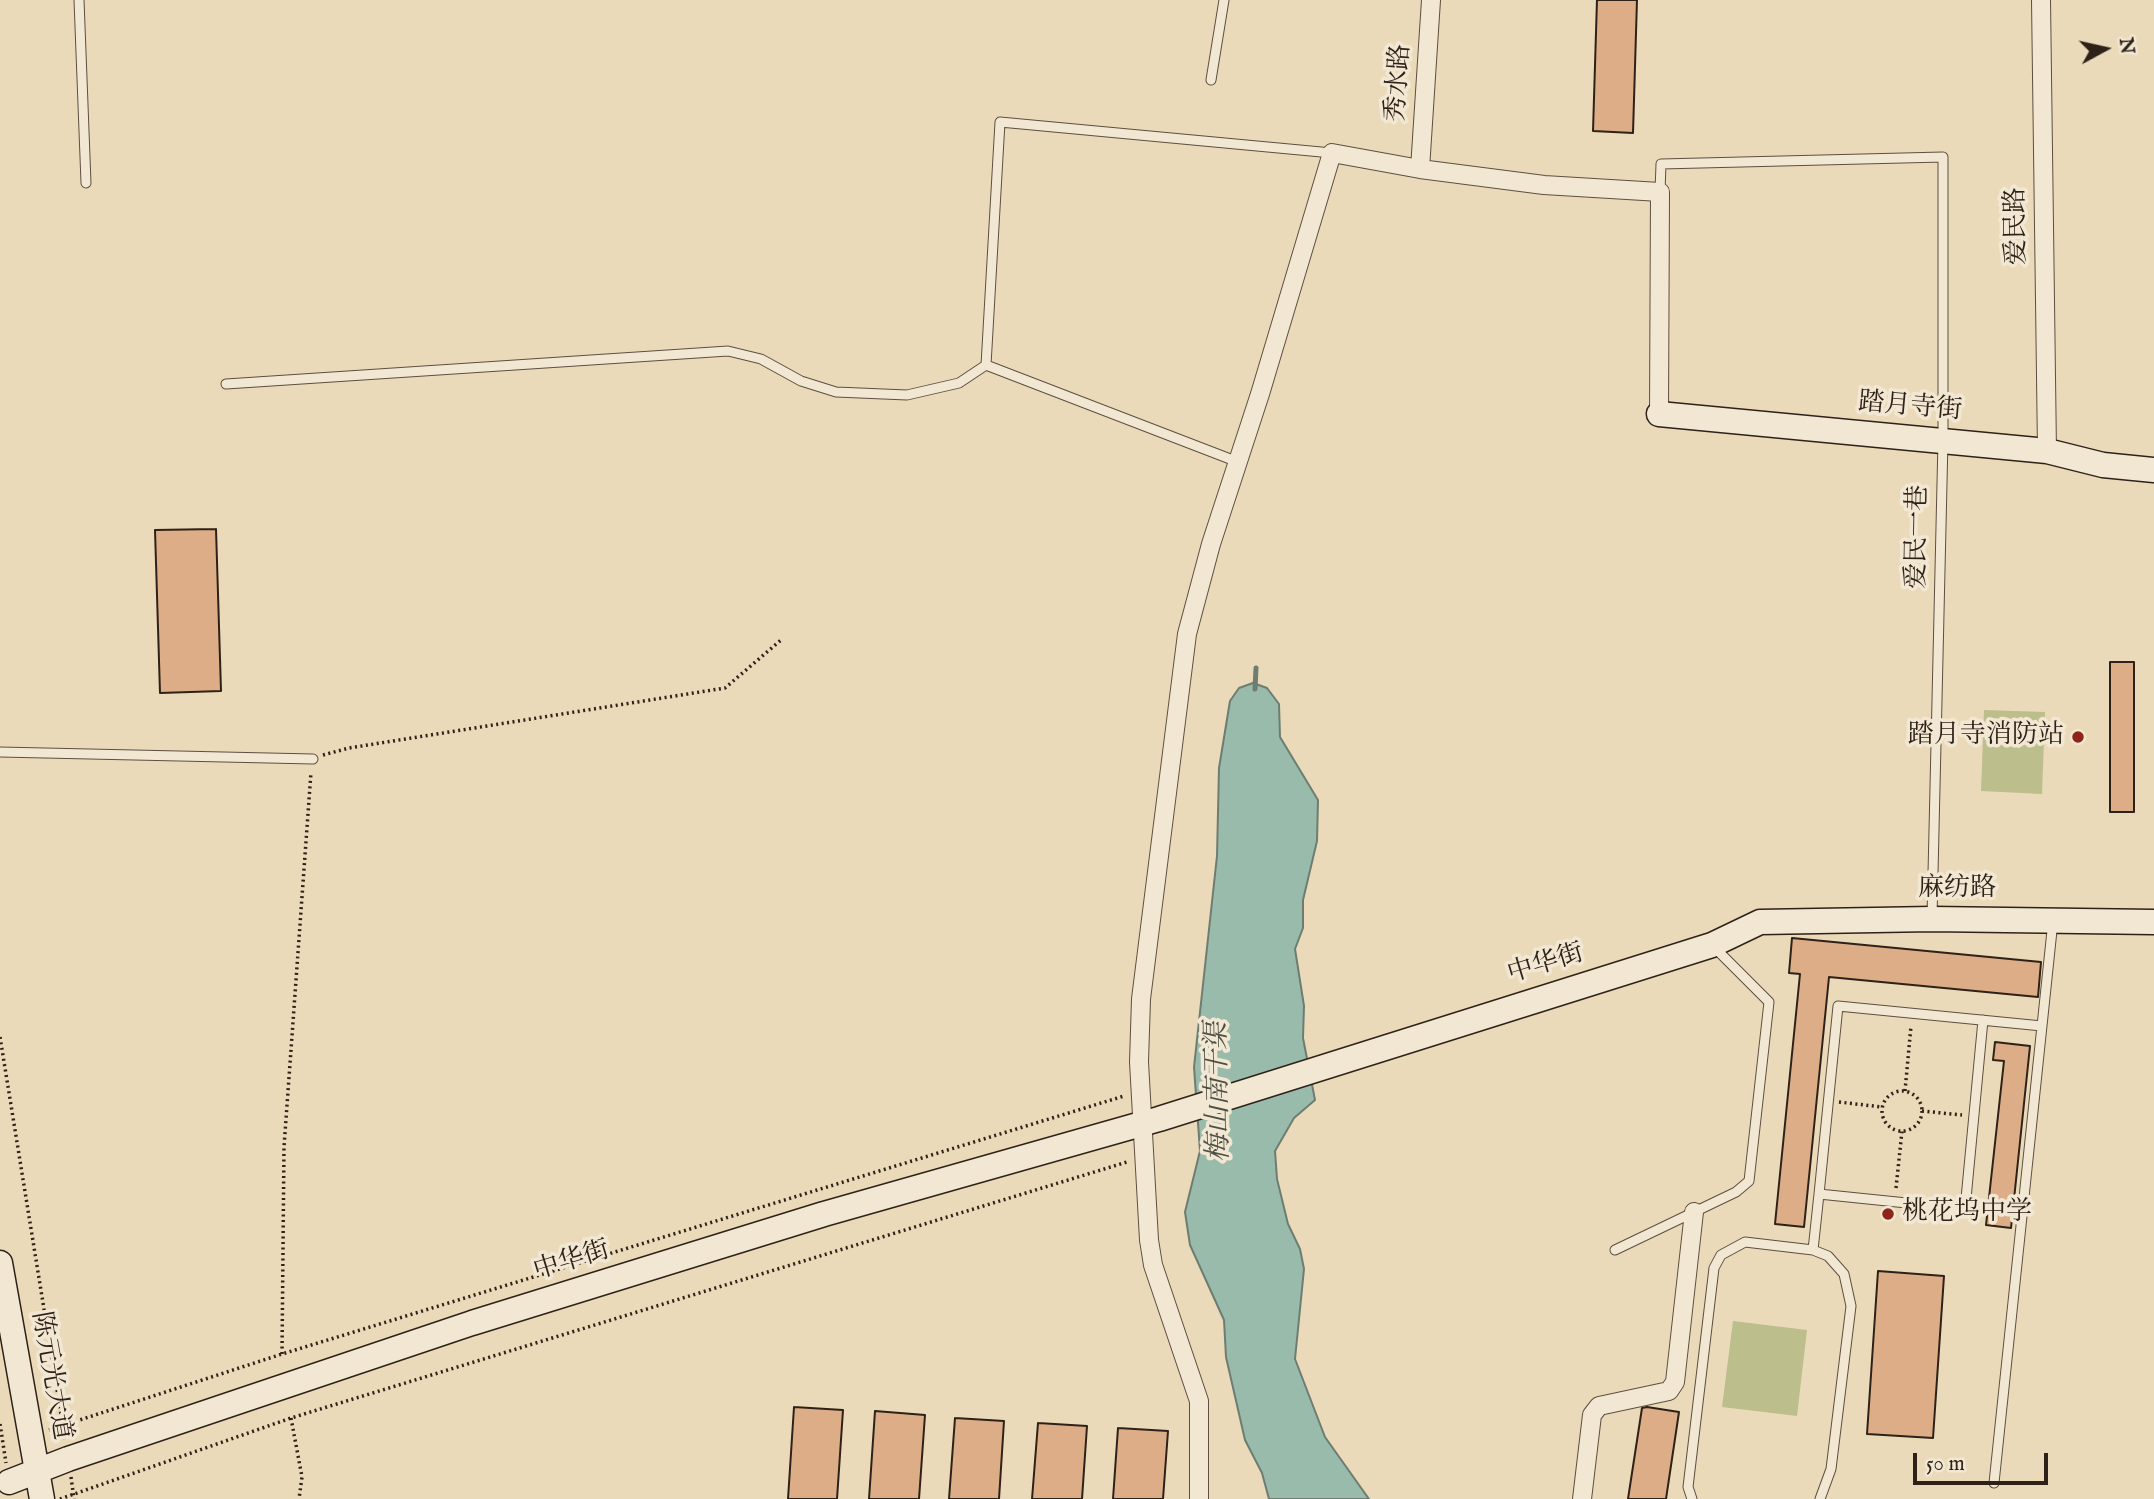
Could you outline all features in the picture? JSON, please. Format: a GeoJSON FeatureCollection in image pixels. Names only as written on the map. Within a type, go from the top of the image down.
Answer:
{"type":"FeatureCollection","features":[{"type":"Feature","properties":{"kind":"main road","name":"踏月寺街"},"geometry":{"type":"LineString","coordinates":[[1659,414],[2048,451],[2104,465],[2154,470]]}},
{"type":"Feature","properties":{"kind":"main road","name":"麻纺路"},"geometry":{"type":"LineString","coordinates":[[1760,922],[1932,919],[2154,922]]}},
{"type":"Feature","properties":{"kind":"main road","name":"中华街"},"geometry":{"type":"LineString","coordinates":[[9,1482],[68,1459],[524,1307],[824,1214],[1150,1121],[1712,945],[1760,922]]}},
{"type":"Feature","properties":{"kind":"main road","name":"陈元光大道"},"geometry":{"type":"LineString","coordinates":[[0,1263],[42,1499]]}},
{"type":"Feature","properties":{"kind":"street","name":"秀水路"},"geometry":{"type":"LineString","coordinates":[[1420,169],[1431,0]]}},
{"type":"Feature","properties":{"kind":"street","name":"爱民路"},"geometry":{"type":"LineString","coordinates":[[2041,0],[2048,451]]}},
{"type":"Feature","properties":{"kind":"street"},"geometry":{"type":"LineString","coordinates":[[1199,1499],[1199,1401],[1153,1265],[1150,1121],[1139,1062],[1141,999],[1187,634],[1211,544],[1332,153],[1420,169],[1544,185],[1660,192],[1659,414]]}},
{"type":"Feature","properties":{"kind":"street"},"geometry":{"type":"LineString","coordinates":[[1582,1499],[1592,1415],[1598,1406],[1669,1391],[1675,1382],[1694,1212]]}},
{"type":"Feature","properties":{"kind":"lane"},"geometry":{"type":"LineString","coordinates":[[79,0],[86,183]]}},
{"type":"Feature","properties":{"kind":"lane"},"geometry":{"type":"LineString","coordinates":[[1211,80],[1224,0]]}},
{"type":"Feature","properties":{"kind":"lane"},"geometry":{"type":"LineString","coordinates":[[986,365],[1000,122],[1332,153]]}},
{"type":"Feature","properties":{"kind":"lane","name":"爱民一巷"},"geometry":{"type":"LineString","coordinates":[[1660,192],[1661,164],[1942,157],[1942,440],[1932,919]]}},
{"type":"Feature","properties":{"kind":"lane"},"geometry":{"type":"LineString","coordinates":[[226,384],[728,351],[761,359],[801,381],[836,392],[907,395],[959,383],[986,365]]}},
{"type":"Feature","properties":{"kind":"lane"},"geometry":{"type":"LineString","coordinates":[[986,365],[1238,463]]}},
{"type":"Feature","properties":{"kind":"lane"},"geometry":{"type":"LineString","coordinates":[[0,752],[313,759]]}},
{"type":"Feature","properties":{"kind":"lane"},"geometry":{"type":"LineString","coordinates":[[1994,1483],[2053,920]]}},
{"type":"Feature","properties":{"kind":"lane"},"geometry":{"type":"LineString","coordinates":[[1615,1250],[1736,1192],[1749,1181],[1769,1002],[1712,945]]}},
{"type":"Feature","properties":{"kind":"lane"},"geometry":{"type":"LineString","coordinates":[[1813,1250],[1838,1006],[2042,1026]]}},
{"type":"Feature","properties":{"kind":"lane"},"geometry":{"type":"LineString","coordinates":[[1819,1194],[1965,1209],[1983,1020]]}},
{"type":"Feature","properties":{"kind":"lane"},"geometry":{"type":"LineString","coordinates":[[1692,1499],[1688,1487],[1714,1268],[1721,1255],[1745,1242],[1813,1250],[1828,1256],[1844,1275],[1851,1306],[1831,1469],[1820,1499]]}},
{"type":"Feature","properties":{"kind":"path"},"geometry":{"type":"LineString","coordinates":[[3,1444],[282,1354],[284,1147],[313,759],[349,748],[725,688],[781,640]]}},
{"type":"Feature","properties":{"kind":"path"},"geometry":{"type":"LineString","coordinates":[[1905,1091],[1912,1013]]}},
{"type":"Feature","properties":{"kind":"path"},"geometry":{"type":"LineString","coordinates":[[0,1037],[74,1497]]}},
{"type":"Feature","properties":{"kind":"path"},"geometry":{"type":"LineString","coordinates":[[1905,1091],[1917,1098],[1922,1111],[1916,1125],[1902,1131],[1886,1124],[1882,1107],[1891,1095],[1905,1091]]}},
{"type":"Feature","properties":{"kind":"path"},"geometry":{"type":"LineString","coordinates":[[1828,1101],[1882,1107]]}},
{"type":"Feature","properties":{"kind":"path"},"geometry":{"type":"LineString","coordinates":[[1922,1111],[1974,1117]]}},
{"type":"Feature","properties":{"kind":"path"},"geometry":{"type":"LineString","coordinates":[[1894,1201],[1902,1131]]}},
{"type":"Feature","properties":{"kind":"path"},"geometry":{"type":"LineString","coordinates":[[60,1499],[74,1497],[291,1418],[302,1478],[299,1499]]}},
{"type":"Feature","properties":{"kind":"green space"},"geometry":{"type":"Polygon","coordinates":[[[1984,710],[2045,712],[2042,794],[1981,791],[1984,710]]]}},
{"type":"Feature","properties":{"kind":"green space"},"geometry":{"type":"Polygon","coordinates":[[[1733,1321],[1807,1330],[1797,1416],[1722,1407],[1733,1321]]]}},
{"type":"Feature","properties":{"kind":"water"},"geometry":{"type":"Polygon","coordinates":[[[1253,683],[1267,688],[1279,704],[1280,737],[1318,800],[1317,841],[1303,900],[1303,928],[1295,949],[1304,1006],[1303,1038],[1315,1100],[1294,1118],[1275,1151],[1277,1179],[1288,1224],[1300,1249],[1304,1269],[1295,1359],[1325,1437],[1369,1499],[1269,1499],[1262,1473],[1245,1440],[1226,1357],[1224,1320],[1190,1245],[1185,1212],[1200,1151],[1194,1067],[1217,856],[1219,768],[1230,701],[1239,688],[1253,683]]]}},
{"type":"Feature","properties":{"kind":"building"},"geometry":{"type":"Polygon","coordinates":[[[1597,0],[1637,0],[1633,133],[1593,131],[1597,0]]]}},
{"type":"Feature","properties":{"kind":"building"},"geometry":{"type":"Polygon","coordinates":[[[216,529],[221,691],[160,693],[155,530],[216,529]]]}},
{"type":"Feature","properties":{"kind":"building"},"geometry":{"type":"Polygon","coordinates":[[[2110,662],[2134,662],[2134,812],[2110,812],[2110,662]]]}},
{"type":"Feature","properties":{"kind":"building"},"geometry":{"type":"Polygon","coordinates":[[[1792,938],[2041,962],[2038,997],[1829,977],[1804,1227],[1775,1224],[1800,974],[1789,973],[1792,938]]]}},
{"type":"Feature","properties":{"kind":"building"},"geometry":{"type":"Polygon","coordinates":[[[1995,1042],[2030,1046],[2011,1228],[1986,1225],[2004,1061],[1993,1060],[1995,1042]]]}},
{"type":"Feature","properties":{"kind":"building"},"geometry":{"type":"Polygon","coordinates":[[[1878,1271],[1944,1276],[1933,1438],[1867,1434],[1878,1271]]]}},
{"type":"Feature","properties":{"kind":"building"},"geometry":{"type":"Polygon","coordinates":[[[794,1407],[843,1410],[837,1499],[788,1499],[794,1407]]]}},
{"type":"Feature","properties":{"kind":"building"},"geometry":{"type":"Polygon","coordinates":[[[1642,1408],[1679,1412],[1666,1499],[1628,1499],[1642,1408]]]}},
{"type":"Feature","properties":{"kind":"building"},"geometry":{"type":"Polygon","coordinates":[[[875,1411],[925,1415],[919,1499],[869,1499],[875,1411]]]}},
{"type":"Feature","properties":{"kind":"building"},"geometry":{"type":"Polygon","coordinates":[[[955,1418],[1004,1421],[999,1499],[949,1499],[955,1418]]]}},
{"type":"Feature","properties":{"kind":"building"},"geometry":{"type":"Polygon","coordinates":[[[1038,1423],[1087,1426],[1082,1499],[1032,1499],[1038,1423]]]}},
{"type":"Feature","properties":{"kind":"building"},"geometry":{"type":"Polygon","coordinates":[[[1118,1428],[1168,1431],[1163,1499],[1113,1499],[1118,1428]]]}},
{"type":"Feature","properties":{"kind":"waterway","name":"梅山南干渠"},"geometry":{"type":"LineString","coordinates":[[1255,689],[1256,668]]}},
{"type":"Feature","properties":{"kind":"place","name":"踏月寺消防站"},"geometry":{"type":"Point","coordinates":[2078,737]}},
{"type":"Feature","properties":{"kind":"place","name":"桃花坞中学"},"geometry":{"type":"Point","coordinates":[1888,1214]}}]}
